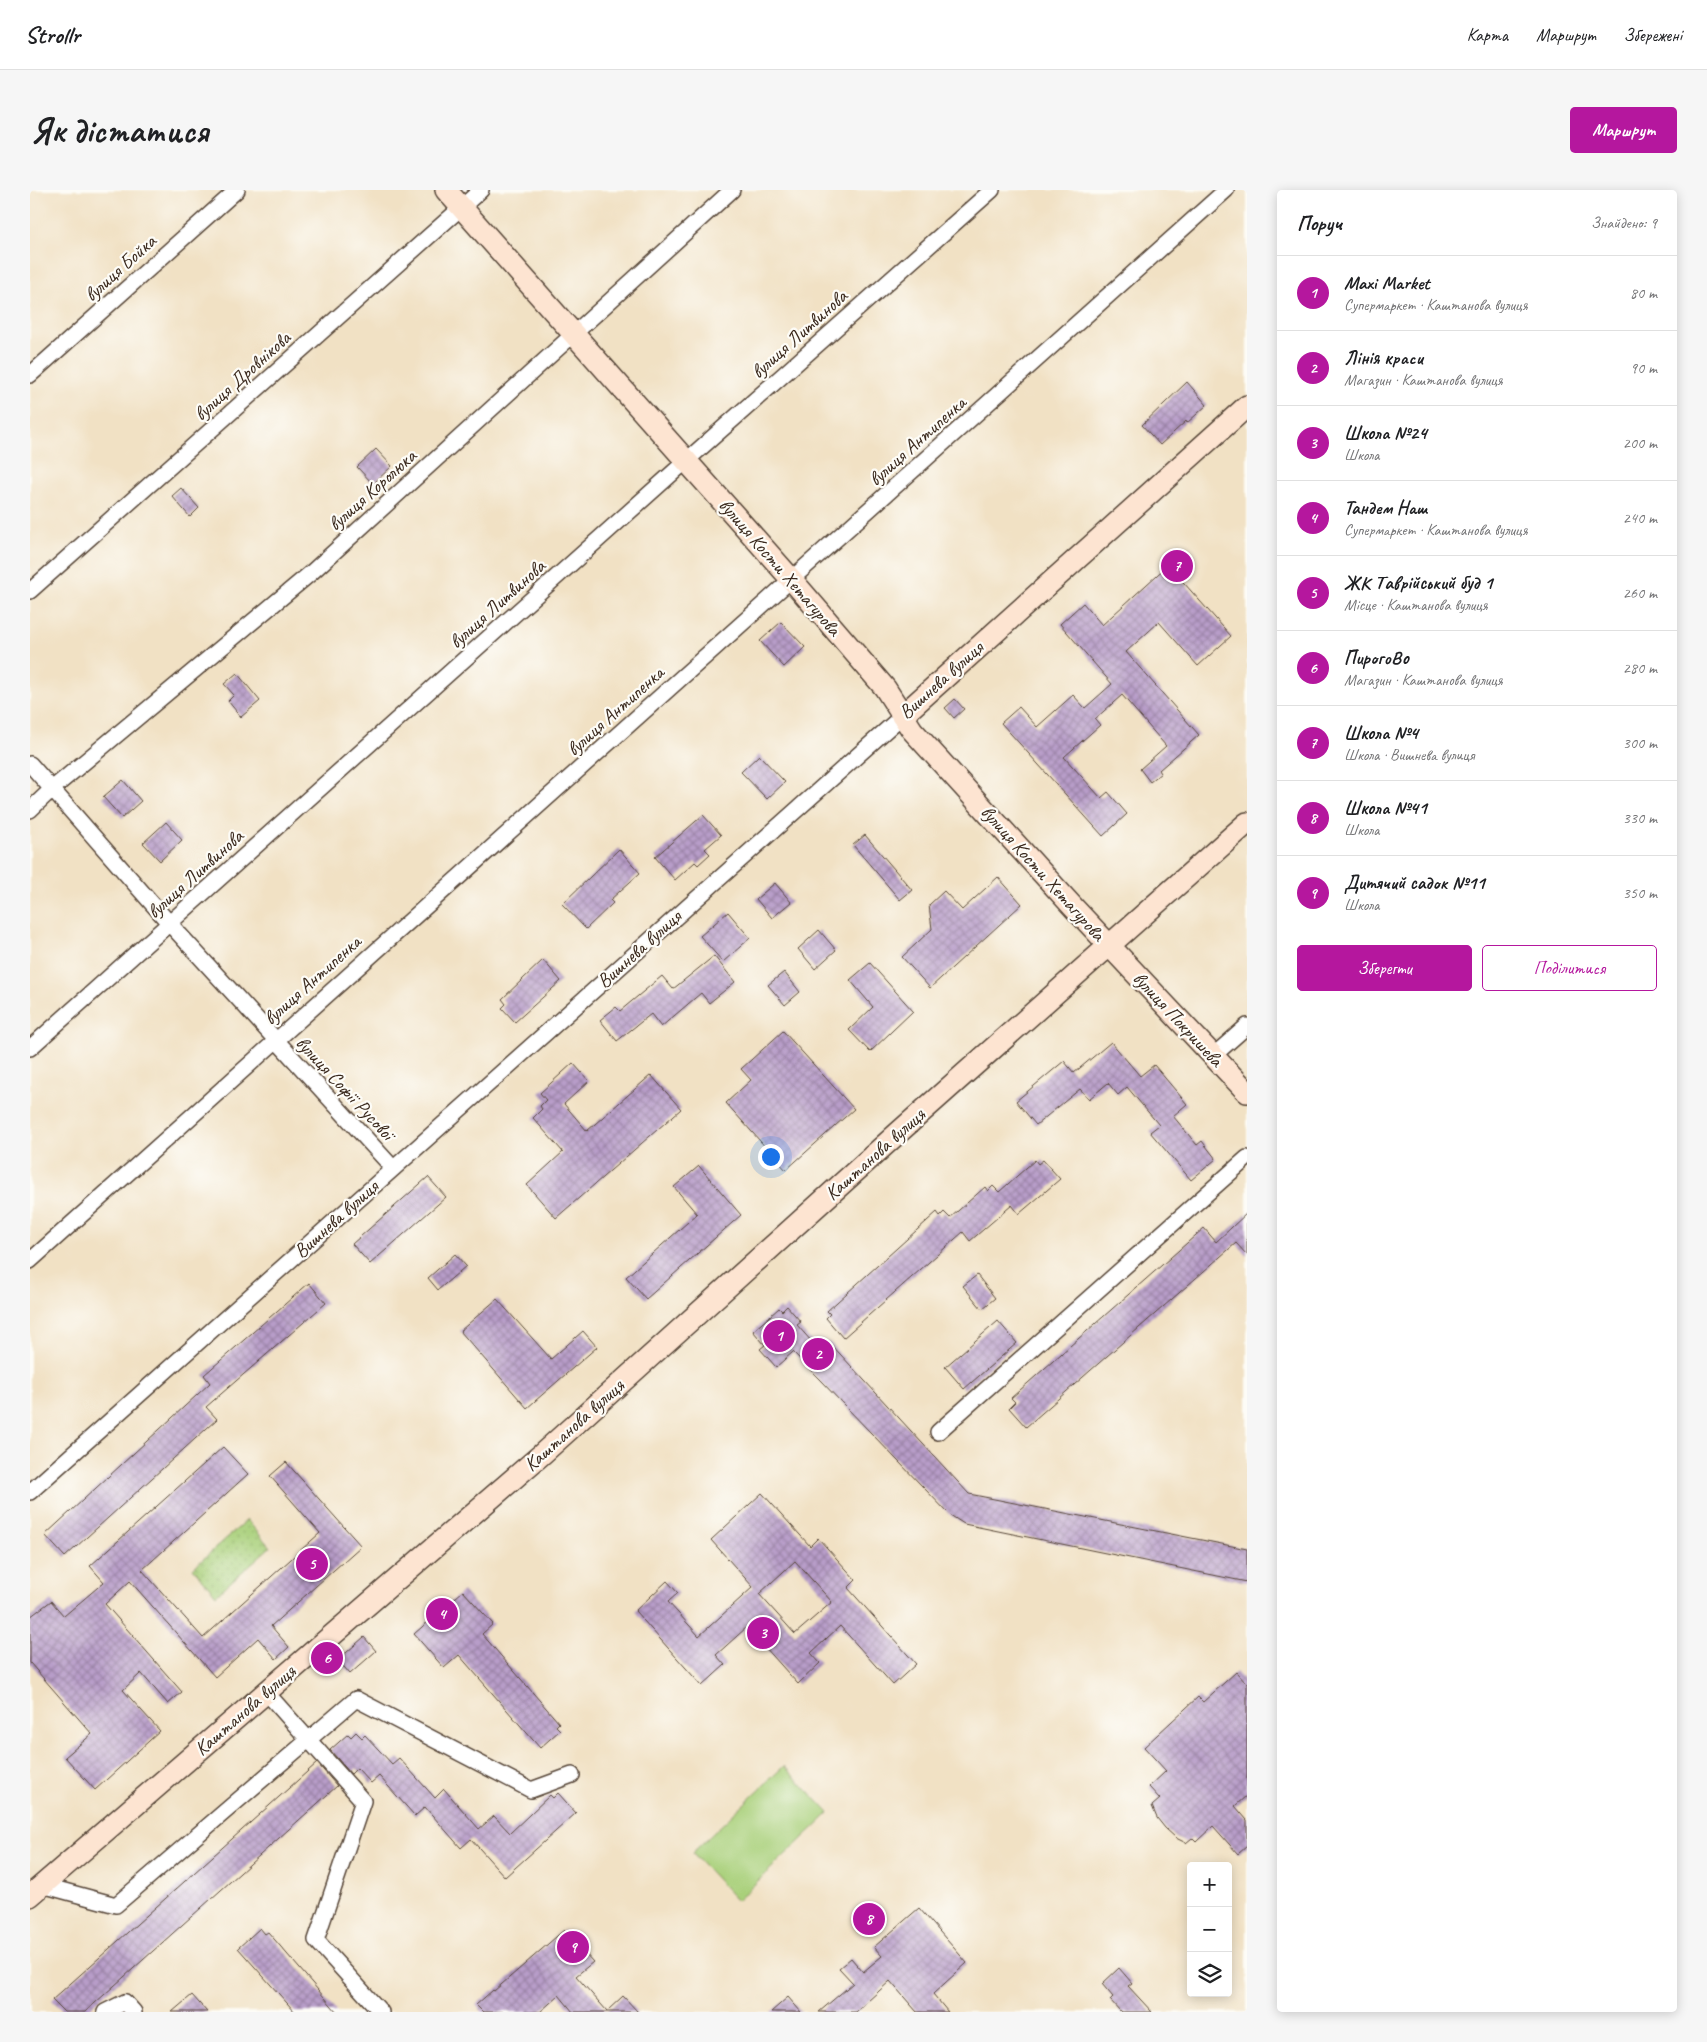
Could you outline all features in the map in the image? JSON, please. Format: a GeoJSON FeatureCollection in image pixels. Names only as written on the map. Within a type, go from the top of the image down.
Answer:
{"type":"FeatureCollection","features":[{"type":"Feature","properties":{"kind":"street","name":"вулиця Бойка"},"geometry":{"type":"LineString","coordinates":[[30,375],[236,190]]}},
{"type":"Feature","properties":{"kind":"street","name":"вулиця Кости Хетагурова"},"geometry":{"type":"LineString","coordinates":[[446,190],[792,580],[885,688],[912,730],[1110,946]]}},
{"type":"Feature","properties":{"kind":"street","name":"вулиця Дровнікова"},"geometry":{"type":"LineString","coordinates":[[30,592],[481,190]]}},
{"type":"Feature","properties":{"kind":"street","name":"вулиця Королюка"},"geometry":{"type":"LineString","coordinates":[[30,810],[52,789],[312,572],[732,190]]}},
{"type":"Feature","properties":{"kind":"street","name":"вулиця Литвинова"},"geometry":{"type":"LineString","coordinates":[[30,1048],[992,190]]}},
{"type":"Feature","properties":{"kind":"street","name":"вулиця Антипенка"},"geometry":{"type":"LineString","coordinates":[[30,1261],[274,1040],[792,580],[1226,190]]}},
{"type":"Feature","properties":{"kind":"street","name":"Вишнева вулиця"},"geometry":{"type":"LineString","coordinates":[[30,1492],[902,716],[1247,406]]}},
{"type":"Feature","properties":{"kind":"street","name":"вулиця Софії Русової"},"geometry":{"type":"LineString","coordinates":[[30,764],[274,1040],[393,1168]]}},
{"type":"Feature","properties":{"kind":"street","name":"Каштанова вулиця"},"geometry":{"type":"LineString","coordinates":[[36,1891],[541,1455],[898,1133],[1247,823]]}},
{"type":"Feature","properties":{"kind":"street","name":"вулиця Покришева"},"geometry":{"type":"LineString","coordinates":[[1110,946],[1247,1092]]}},
{"type":"Feature","properties":{"kind":"street"},"geometry":{"type":"LineString","coordinates":[[1214,1056],[1247,1026]]}},
{"type":"Feature","properties":{"kind":"street"},"geometry":{"type":"LineString","coordinates":[[938,1432],[1247,1158]]}},
{"type":"Feature","properties":{"kind":"street"},"geometry":{"type":"LineString","coordinates":[[266,1692],[363,1802],[316,1940],[381,2012]]}},
{"type":"Feature","properties":{"kind":"street"},"geometry":{"type":"LineString","coordinates":[[36,1891],[116,1905],[356,1699],[531,1790],[572,1775]]}},
{"type":"Feature","properties":{"kind":"street"},"geometry":{"type":"LineString","coordinates":[[105,2012],[125,2002],[134,2012]]}},
{"type":"Feature","properties":{"kind":"green space"},"geometry":{"type":"Polygon","coordinates":[[[247,1520],[270,1547],[216,1595],[193,1568],[247,1520]]]}},
{"type":"Feature","properties":{"kind":"green space"},"geometry":{"type":"Polygon","coordinates":[[[784,1766],[829,1813],[737,1901],[692,1853],[784,1766]]]}},
{"type":"Feature","properties":{"kind":"building"},"geometry":{"type":"Polygon","coordinates":[[[1187,382],[1207,405],[1160,445],[1142,425],[1187,382]]]}},
{"type":"Feature","properties":{"kind":"building"},"geometry":{"type":"Polygon","coordinates":[[[376,449],[392,466],[373,484],[357,467],[376,449]]]}},
{"type":"Feature","properties":{"kind":"building"},"geometry":{"type":"Polygon","coordinates":[[[181,488],[199,508],[190,517],[172,496],[181,488]]]}},
{"type":"Feature","properties":{"kind":"building"},"geometry":{"type":"Polygon","coordinates":[[[1168,565],[1231,636],[1198,666],[1159,622],[1126,652],[1199,735],[1159,770],[1161,773],[1150,782],[1140,769],[1166,746],[1122,695],[1095,719],[1100,725],[1064,757],[1101,798],[1108,792],[1127,814],[1103,836],[1001,723],[1019,707],[1037,727],[1073,695],[1085,708],[1112,684],[1060,624],[1083,603],[1102,625],[1168,565]]]}},
{"type":"Feature","properties":{"kind":"building"},"geometry":{"type":"Polygon","coordinates":[[[781,622],[805,647],[784,667],[760,641],[781,622]]]}},
{"type":"Feature","properties":{"kind":"building"},"geometry":{"type":"Polygon","coordinates":[[[237,673],[260,701],[241,717],[228,701],[234,695],[224,684],[237,673]]]}},
{"type":"Feature","properties":{"kind":"building"},"geometry":{"type":"Polygon","coordinates":[[[955,699],[964,709],[954,718],[945,708],[955,699]]]}},
{"type":"Feature","properties":{"kind":"building"},"geometry":{"type":"Polygon","coordinates":[[[759,755],[785,782],[767,799],[741,772],[759,755]]]}},
{"type":"Feature","properties":{"kind":"building"},"geometry":{"type":"Polygon","coordinates":[[[123,780],[141,801],[122,818],[103,797],[123,780]]]}},
{"type":"Feature","properties":{"kind":"building"},"geometry":{"type":"Polygon","coordinates":[[[703,815],[721,835],[705,849],[710,854],[698,865],[695,862],[675,880],[655,857],[703,815]]]}},
{"type":"Feature","properties":{"kind":"building"},"geometry":{"type":"Polygon","coordinates":[[[166,822],[182,840],[160,861],[143,843],[166,822]]]}},
{"type":"Feature","properties":{"kind":"building"},"geometry":{"type":"Polygon","coordinates":[[[865,835],[912,890],[900,900],[853,845],[865,835]]]}},
{"type":"Feature","properties":{"kind":"building"},"geometry":{"type":"Polygon","coordinates":[[[619,849],[640,873],[610,900],[613,903],[586,929],[562,904],[619,849]]]}},
{"type":"Feature","properties":{"kind":"building"},"geometry":{"type":"Polygon","coordinates":[[[998,877],[1022,904],[930,988],[902,957],[932,929],[929,905],[944,891],[962,910],[998,877]]]}},
{"type":"Feature","properties":{"kind":"building"},"geometry":{"type":"Polygon","coordinates":[[[775,883],[791,902],[772,918],[756,899],[775,883]]]}},
{"type":"Feature","properties":{"kind":"building"},"geometry":{"type":"Polygon","coordinates":[[[728,912],[750,938],[723,962],[700,936],[728,912]]]}},
{"type":"Feature","properties":{"kind":"building"},"geometry":{"type":"Polygon","coordinates":[[[819,930],[836,950],[815,969],[798,949],[819,930]]]}},
{"type":"Feature","properties":{"kind":"building"},"geometry":{"type":"Polygon","coordinates":[[[714,956],[735,982],[709,1003],[701,993],[661,1027],[651,1014],[617,1041],[600,1020],[616,1007],[620,1011],[662,976],[673,989],[714,956]]]}},
{"type":"Feature","properties":{"kind":"building"},"geometry":{"type":"Polygon","coordinates":[[[543,960],[561,981],[515,1022],[502,1008],[506,1004],[502,999],[543,960]]]}},
{"type":"Feature","properties":{"kind":"building"},"geometry":{"type":"Polygon","coordinates":[[[870,963],[913,1011],[870,1052],[849,1030],[873,1007],[850,980],[870,963]]]}},
{"type":"Feature","properties":{"kind":"building"},"geometry":{"type":"Polygon","coordinates":[[[784,972],[800,992],[785,1005],[768,985],[784,972]]]}},
{"type":"Feature","properties":{"kind":"building"},"geometry":{"type":"Polygon","coordinates":[[[783,1031],[854,1109],[786,1170],[726,1103],[751,1080],[741,1069],[783,1031]]]}},
{"type":"Feature","properties":{"kind":"building"},"geometry":{"type":"Polygon","coordinates":[[[1111,1042],[1140,1076],[1154,1065],[1187,1104],[1173,1116],[1197,1145],[1202,1141],[1216,1159],[1191,1180],[1150,1132],[1159,1125],[1127,1087],[1118,1095],[1108,1083],[1089,1099],[1080,1089],[1036,1125],[1016,1101],[1064,1061],[1074,1073],[1111,1042]]]}},
{"type":"Feature","properties":{"kind":"building"},"geometry":{"type":"Polygon","coordinates":[[[573,1063],[589,1081],[564,1104],[587,1131],[651,1075],[681,1109],[556,1218],[527,1185],[563,1152],[533,1118],[542,1109],[540,1106],[546,1100],[540,1093],[573,1063]]]}},
{"type":"Feature","properties":{"kind":"building"},"geometry":{"type":"Polygon","coordinates":[[[1035,1160],[1038,1164],[1043,1160],[1060,1179],[1019,1214],[1012,1205],[970,1241],[963,1232],[843,1338],[826,1318],[830,1314],[827,1311],[937,1212],[940,1216],[944,1212],[950,1218],[985,1187],[988,1191],[993,1186],[999,1192],[1035,1160]]]}},
{"type":"Feature","properties":{"kind":"building"},"geometry":{"type":"Polygon","coordinates":[[[699,1166],[741,1215],[646,1299],[626,1277],[697,1214],[674,1187],[699,1166]]]}},
{"type":"Feature","properties":{"kind":"building"},"geometry":{"type":"Polygon","coordinates":[[[428,1177],[446,1197],[370,1264],[352,1244],[428,1177]]]}},
{"type":"Feature","properties":{"kind":"building"},"geometry":{"type":"Polygon","coordinates":[[[1247,1213],[1247,1255],[1236,1243],[1026,1427],[1009,1408],[1015,1402],[1011,1398],[1204,1228],[1216,1242],[1247,1213]]]}},
{"type":"Feature","properties":{"kind":"building"},"geometry":{"type":"Polygon","coordinates":[[[455,1254],[466,1266],[438,1290],[428,1278],[455,1254]]]}},
{"type":"Feature","properties":{"kind":"building"},"geometry":{"type":"Polygon","coordinates":[[[977,1275],[995,1298],[982,1309],[963,1286],[977,1275]]]}},
{"type":"Feature","properties":{"kind":"building"},"geometry":{"type":"Polygon","coordinates":[[[309,1283],[326,1303],[206,1407],[217,1419],[65,1557],[45,1535],[210,1383],[204,1375],[309,1283]]]}},
{"type":"Feature","properties":{"kind":"building"},"geometry":{"type":"Polygon","coordinates":[[[497,1299],[551,1359],[583,1331],[597,1347],[527,1408],[460,1331],[497,1299]]]}},
{"type":"Feature","properties":{"kind":"building"},"geometry":{"type":"Polygon","coordinates":[[[787,1306],[801,1322],[797,1325],[820,1351],[829,1342],[969,1494],[1247,1549],[1247,1582],[964,1524],[950,1515],[793,1352],[776,1367],[760,1349],[765,1345],[753,1331],[779,1308],[782,1311],[787,1306]]]}},
{"type":"Feature","properties":{"kind":"building"},"geometry":{"type":"Polygon","coordinates":[[[998,1321],[1017,1343],[964,1389],[945,1367],[998,1321]]]}},
{"type":"Feature","properties":{"kind":"building"},"geometry":{"type":"Polygon","coordinates":[[[223,1447],[248,1474],[142,1570],[203,1638],[320,1533],[270,1476],[286,1462],[361,1546],[271,1626],[289,1647],[276,1659],[258,1638],[215,1677],[130,1581],[105,1604],[182,1692],[168,1704],[141,1673],[123,1690],[160,1731],[95,1790],[65,1757],[92,1734],[30,1663],[30,1617],[51,1601],[64,1616],[104,1582],[90,1566],[223,1447]]]}},
{"type":"Feature","properties":{"kind":"building"},"geometry":{"type":"Polygon","coordinates":[[[762,1493],[810,1546],[818,1538],[856,1580],[848,1588],[916,1664],[893,1685],[840,1626],[811,1653],[820,1663],[798,1684],[747,1627],[716,1655],[725,1665],[702,1686],[635,1611],[667,1581],[678,1593],[668,1602],[699,1636],[753,1587],[711,1540],[762,1493]],[[795,1561],[759,1594],[795,1634],[832,1602],[795,1561]]]}},
{"type":"Feature","properties":{"kind":"building"},"geometry":{"type":"Polygon","coordinates":[[[463,1591],[493,1624],[482,1634],[559,1723],[556,1726],[560,1730],[540,1748],[459,1655],[444,1668],[414,1634],[463,1591]]]}},
{"type":"Feature","properties":{"kind":"building"},"geometry":{"type":"Polygon","coordinates":[[[364,1637],[376,1651],[350,1674],[338,1660],[364,1637]]]}},
{"type":"Feature","properties":{"kind":"building"},"geometry":{"type":"Polygon","coordinates":[[[1236,1672],[1247,1684],[1247,1795],[1235,1806],[1247,1820],[1247,1846],[1238,1854],[1213,1826],[1196,1842],[1192,1838],[1186,1843],[1176,1838],[1165,1828],[1157,1818],[1152,1806],[1160,1799],[1149,1787],[1166,1771],[1144,1747],[1198,1697],[1203,1702],[1236,1672]]]}},
{"type":"Feature","properties":{"kind":"building"},"geometry":{"type":"Polygon","coordinates":[[[356,1732],[362,1738],[365,1735],[392,1764],[399,1758],[435,1798],[444,1789],[479,1829],[494,1816],[510,1833],[550,1795],[553,1798],[558,1793],[576,1813],[505,1877],[471,1839],[461,1848],[425,1807],[415,1816],[379,1776],[371,1783],[357,1768],[351,1774],[330,1750],[348,1734],[351,1737],[356,1732]]]}},
{"type":"Feature","properties":{"kind":"building"},"geometry":{"type":"Polygon","coordinates":[[[317,1763],[337,1786],[85,2012],[64,2012],[52,2000],[317,1763]]]}},
{"type":"Feature","properties":{"kind":"building"},"geometry":{"type":"Polygon","coordinates":[[[919,1908],[967,1963],[933,1994],[948,2012],[917,2012],[890,1981],[856,2012],[819,2012],[853,1983],[839,1968],[851,1958],[863,1972],[882,1956],[874,1947],[919,1908]]]}},
{"type":"Feature","properties":{"kind":"building"},"geometry":{"type":"Polygon","coordinates":[[[260,1928],[265,1934],[268,1932],[337,2012],[295,2012],[238,1948],[260,1928]]]}},
{"type":"Feature","properties":{"kind":"building"},"geometry":{"type":"Polygon","coordinates":[[[564,1930],[593,1962],[576,1976],[607,2011],[623,1996],[638,2012],[573,2012],[559,1995],[540,2012],[483,2012],[476,2005],[494,1991],[564,1930]]]}},
{"type":"Feature","properties":{"kind":"building"},"geometry":{"type":"Polygon","coordinates":[[[1119,1968],[1132,1983],[1128,1986],[1152,2012],[1121,2012],[1110,2000],[1113,1997],[1102,1984],[1119,1968]]]}},
{"type":"Feature","properties":{"kind":"building"},"geometry":{"type":"Polygon","coordinates":[[[192,1995],[207,2012],[172,2012],[192,1995]]]}},
{"type":"Feature","properties":{"kind":"building"},"geometry":{"type":"Polygon","coordinates":[[[788,1997],[801,2012],[771,2012],[788,1997]]]}},
{"type":"Feature","properties":{"kind":"place","name":"Школа №4"},"geometry":{"type":"Point","coordinates":[1177,566]}},
{"type":"Feature","properties":{"kind":"place","name":"Maxi Market"},"geometry":{"type":"Point","coordinates":[779,1336]}},
{"type":"Feature","properties":{"kind":"place","name":"Лінія краси"},"geometry":{"type":"Point","coordinates":[818,1354]}},
{"type":"Feature","properties":{"kind":"place","name":"ЖК Таврійський буд 1"},"geometry":{"type":"Point","coordinates":[312,1564]}},
{"type":"Feature","properties":{"kind":"place","name":"Тандем Наш"},"geometry":{"type":"Point","coordinates":[442,1614]}},
{"type":"Feature","properties":{"kind":"place","name":"Школа №24"},"geometry":{"type":"Point","coordinates":[763,1633]}},
{"type":"Feature","properties":{"kind":"place","name":"ПирогоВо"},"geometry":{"type":"Point","coordinates":[327,1658]}},
{"type":"Feature","properties":{"kind":"place","name":"Школа №41"},"geometry":{"type":"Point","coordinates":[869,1919]}},
{"type":"Feature","properties":{"kind":"place","name":"Дитячий садок №11"},"geometry":{"type":"Point","coordinates":[573,1947]}}]}
